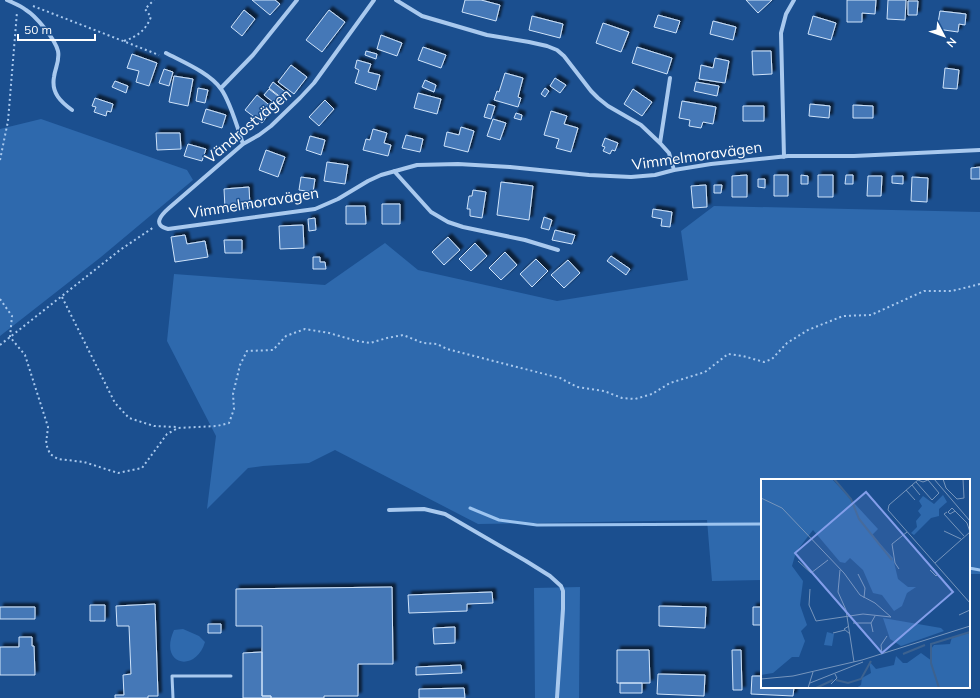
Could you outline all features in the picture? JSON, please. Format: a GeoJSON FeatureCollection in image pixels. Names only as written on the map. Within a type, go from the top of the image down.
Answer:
{"type":"FeatureCollection","features":[{"type":"Feature","properties":{"kind":"street"},"geometry":{"type":"LineString","coordinates":[[7,0],[27,10],[50,36],[58,50],[58,64],[53,78],[56,96],[72,110]]}},
{"type":"Feature","properties":{"kind":"street"},"geometry":{"type":"LineString","coordinates":[[221,88],[253,55],[297,0]]}},
{"type":"Feature","properties":{"kind":"street","name":"Vändrostvägen"},"geometry":{"type":"LineString","coordinates":[[160,224],[159,220],[166,211],[243,144],[259,136],[271,126],[314,83],[374,0]]}},
{"type":"Feature","properties":{"kind":"street"},"geometry":{"type":"LineString","coordinates":[[396,0],[422,16],[487,35],[535,43],[557,50],[564,56],[598,98],[608,106],[641,125],[660,143],[669,153],[674,170]]}},
{"type":"Feature","properties":{"kind":"street"},"geometry":{"type":"LineString","coordinates":[[784,156],[781,33],[786,14],[794,0]]}},
{"type":"Feature","properties":{"kind":"street"},"geometry":{"type":"LineString","coordinates":[[166,54],[199,70],[221,88],[231,110],[243,144]]}},
{"type":"Feature","properties":{"kind":"street"},"geometry":{"type":"LineString","coordinates":[[660,143],[670,78]]}},
{"type":"Feature","properties":{"kind":"street","name":"Vimmelmoravägen"},"geometry":{"type":"LineString","coordinates":[[160,224],[163,228],[168,229],[315,209],[338,199],[368,181],[394,171],[417,165],[458,164],[631,177],[655,175],[674,170],[712,164],[784,156],[854,156],[980,150]]}},
{"type":"Feature","properties":{"kind":"street"},"geometry":{"type":"LineString","coordinates":[[394,171],[431,212],[448,222],[463,227],[525,240],[558,250]]}},
{"type":"Feature","properties":{"kind":"street"},"geometry":{"type":"LineString","coordinates":[[389,510],[424,509],[445,514],[526,561],[550,576],[562,586],[563,609],[557,698]]}},
{"type":"Feature","properties":{"kind":"lane"},"geometry":{"type":"LineString","coordinates":[[172,698],[172,676],[230,676]]}},
{"type":"Feature","properties":{"kind":"path"},"geometry":{"type":"LineString","coordinates":[[123,41],[135,37],[146,27],[151,17],[145,9],[154,0]]}},
{"type":"Feature","properties":{"kind":"path"},"geometry":{"type":"LineString","coordinates":[[0,160],[8,121],[15,21],[18,6],[36,7],[160,55],[166,54]]}},
{"type":"Feature","properties":{"kind":"path"},"geometry":{"type":"LineString","coordinates":[[0,345],[120,250],[150,229],[160,224]]}},
{"type":"Feature","properties":{"kind":"path"},"geometry":{"type":"LineString","coordinates":[[62,297],[114,403],[129,418],[154,426],[178,428],[217,426],[229,423],[234,409],[234,394],[240,364],[247,351],[273,350],[286,336],[305,329],[370,343],[387,338],[403,336],[423,344],[437,344],[447,349],[560,378],[577,387],[604,391],[622,398],[635,399],[652,394],[670,384],[704,372],[728,354],[743,356],[764,362],[772,359],[787,343],[808,330],[843,316],[872,315],[924,291],[952,291],[980,284]]}},
{"type":"Feature","properties":{"kind":"path"},"geometry":{"type":"LineString","coordinates":[[0,299],[12,316],[10,338],[25,355],[48,427],[46,444],[50,454],[58,459],[84,462],[118,473],[142,468],[167,434],[178,428]]}},
{"type":"Feature","properties":{"kind":"shaded area"},"geometry":{"type":"Polygon","coordinates":[[[41,119],[187,170],[193,180],[101,257],[0,336],[0,129],[41,119]]]}},
{"type":"Feature","properties":{"kind":"shaded area"},"geometry":{"type":"Polygon","coordinates":[[[714,206],[980,212],[980,574],[970,574],[970,479],[761,479],[761,580],[712,581],[707,520],[478,524],[335,450],[309,463],[248,468],[207,509],[216,436],[167,341],[174,274],[325,285],[385,243],[418,270],[557,301],[688,280],[681,231],[714,206]]]}},
{"type":"Feature","properties":{"kind":"shaded area"},"geometry":{"type":"Polygon","coordinates":[[[580,587],[579,698],[535,698],[534,588],[580,587]]]}},
{"type":"Feature","properties":{"kind":"shaded area"},"geometry":{"type":"Polygon","coordinates":[[[183,629],[199,636],[205,642],[200,652],[194,658],[187,661],[180,661],[174,658],[171,651],[170,642],[174,630],[183,629]]]}},
{"type":"Feature","properties":{"kind":"building"},"geometry":{"type":"Polygon","coordinates":[[[252,0],[275,0],[280,4],[270,15],[252,0]]]}},
{"type":"Feature","properties":{"kind":"building"},"geometry":{"type":"Polygon","coordinates":[[[465,0],[481,0],[500,5],[496,21],[462,12],[465,0]]]}},
{"type":"Feature","properties":{"kind":"building"},"geometry":{"type":"Polygon","coordinates":[[[746,0],[772,0],[758,13],[746,0]]]}},
{"type":"Feature","properties":{"kind":"building"},"geometry":{"type":"Polygon","coordinates":[[[847,0],[876,0],[875,14],[862,13],[862,22],[847,22],[847,0]]]}},
{"type":"Feature","properties":{"kind":"building"},"geometry":{"type":"Polygon","coordinates":[[[888,0],[906,0],[905,20],[887,19],[888,0]]]}},
{"type":"Feature","properties":{"kind":"building"},"geometry":{"type":"Polygon","coordinates":[[[908,1],[918,1],[917,15],[908,15],[908,1]]]}},
{"type":"Feature","properties":{"kind":"building"},"geometry":{"type":"Polygon","coordinates":[[[244,10],[255,19],[242,36],[231,27],[244,10]]]}},
{"type":"Feature","properties":{"kind":"building"},"geometry":{"type":"Polygon","coordinates":[[[329,10],[345,22],[322,52],[306,40],[329,10]]]}},
{"type":"Feature","properties":{"kind":"building"},"geometry":{"type":"Polygon","coordinates":[[[940,11],[966,14],[965,25],[959,24],[958,32],[937,29],[940,11]]]}},
{"type":"Feature","properties":{"kind":"building"},"geometry":{"type":"Polygon","coordinates":[[[658,15],[680,21],[676,33],[654,27],[658,15]]]}},
{"type":"Feature","properties":{"kind":"building"},"geometry":{"type":"Polygon","coordinates":[[[532,16],[563,24],[560,38],[529,30],[532,16]]]}},
{"type":"Feature","properties":{"kind":"building"},"geometry":{"type":"Polygon","coordinates":[[[813,16],[836,23],[831,40],[808,34],[813,16]]]}},
{"type":"Feature","properties":{"kind":"building"},"geometry":{"type":"Polygon","coordinates":[[[713,21],[736,27],[733,40],[710,34],[713,21]]]}},
{"type":"Feature","properties":{"kind":"building"},"geometry":{"type":"Polygon","coordinates":[[[603,23],[629,32],[621,52],[596,43],[603,23]]]}},
{"type":"Feature","properties":{"kind":"building"},"geometry":{"type":"Polygon","coordinates":[[[381,35],[402,43],[397,56],[377,49],[381,35]]]}},
{"type":"Feature","properties":{"kind":"building"},"geometry":{"type":"Polygon","coordinates":[[[423,47],[446,55],[441,68],[418,60],[423,47]]]}},
{"type":"Feature","properties":{"kind":"building"},"geometry":{"type":"Polygon","coordinates":[[[637,47],[672,58],[667,74],[632,63],[637,47]]]}},
{"type":"Feature","properties":{"kind":"building"},"geometry":{"type":"Polygon","coordinates":[[[366,51],[377,54],[376,59],[365,55],[366,51]]]}},
{"type":"Feature","properties":{"kind":"building"},"geometry":{"type":"Polygon","coordinates":[[[752,51],[771,51],[772,74],[753,75],[752,51]]]}},
{"type":"Feature","properties":{"kind":"building"},"geometry":{"type":"Polygon","coordinates":[[[132,54],[157,63],[149,86],[136,82],[139,71],[127,68],[132,54]]]}},
{"type":"Feature","properties":{"kind":"building"},"geometry":{"type":"Polygon","coordinates":[[[715,58],[729,61],[725,83],[699,79],[701,65],[713,68],[715,58]]]}},
{"type":"Feature","properties":{"kind":"building"},"geometry":{"type":"Polygon","coordinates":[[[357,60],[371,64],[368,72],[380,75],[376,90],[355,83],[359,70],[355,68],[357,60]]]}},
{"type":"Feature","properties":{"kind":"building"},"geometry":{"type":"Polygon","coordinates":[[[291,65],[307,77],[294,94],[278,82],[291,65]]]}},
{"type":"Feature","properties":{"kind":"building"},"geometry":{"type":"Polygon","coordinates":[[[945,68],[959,70],[957,89],[943,88],[945,68]]]}},
{"type":"Feature","properties":{"kind":"building"},"geometry":{"type":"Polygon","coordinates":[[[164,69],[173,72],[169,86],[159,83],[164,69]]]}},
{"type":"Feature","properties":{"kind":"building"},"geometry":{"type":"Polygon","coordinates":[[[505,73],[523,78],[518,97],[521,98],[518,107],[494,100],[497,91],[499,92],[505,73]]]}},
{"type":"Feature","properties":{"kind":"building"},"geometry":{"type":"Polygon","coordinates":[[[174,76],[193,79],[188,106],[169,102],[174,76]]]}},
{"type":"Feature","properties":{"kind":"building"},"geometry":{"type":"Polygon","coordinates":[[[555,78],[566,85],[560,93],[550,86],[555,78]]]}},
{"type":"Feature","properties":{"kind":"building"},"geometry":{"type":"Polygon","coordinates":[[[425,80],[436,85],[434,92],[422,87],[425,80]]]}},
{"type":"Feature","properties":{"kind":"building"},"geometry":{"type":"Polygon","coordinates":[[[115,81],[128,86],[126,93],[112,87],[115,81]]]}},
{"type":"Feature","properties":{"kind":"building"},"geometry":{"type":"Polygon","coordinates":[[[273,82],[287,93],[283,99],[269,88],[273,82]]]}},
{"type":"Feature","properties":{"kind":"building"},"geometry":{"type":"Polygon","coordinates":[[[696,82],[719,86],[717,96],[694,91],[696,82]]]}},
{"type":"Feature","properties":{"kind":"building"},"geometry":{"type":"Polygon","coordinates":[[[198,88],[208,90],[205,103],[196,101],[198,88]]]}},
{"type":"Feature","properties":{"kind":"building"},"geometry":{"type":"Polygon","coordinates":[[[545,88],[549,91],[545,97],[541,94],[545,88]]]}},
{"type":"Feature","properties":{"kind":"building"},"geometry":{"type":"Polygon","coordinates":[[[269,89],[283,100],[278,106],[264,95],[269,89]]]}},
{"type":"Feature","properties":{"kind":"building"},"geometry":{"type":"Polygon","coordinates":[[[633,89],[652,102],[642,116],[624,104],[633,89]]]}},
{"type":"Feature","properties":{"kind":"building"},"geometry":{"type":"Polygon","coordinates":[[[418,93],[441,99],[437,114],[414,108],[418,93]]]}},
{"type":"Feature","properties":{"kind":"building"},"geometry":{"type":"Polygon","coordinates":[[[257,95],[273,108],[262,123],[245,110],[257,95]]]}},
{"type":"Feature","properties":{"kind":"building"},"geometry":{"type":"Polygon","coordinates":[[[95,98],[113,104],[111,112],[107,111],[106,116],[94,112],[96,107],[92,106],[95,98]]]}},
{"type":"Feature","properties":{"kind":"building"},"geometry":{"type":"Polygon","coordinates":[[[325,100],[334,109],[319,126],[309,117],[325,100]]]}},
{"type":"Feature","properties":{"kind":"building"},"geometry":{"type":"Polygon","coordinates":[[[682,101],[716,107],[713,124],[703,122],[701,128],[689,126],[690,120],[679,118],[682,101]]]}},
{"type":"Feature","properties":{"kind":"building"},"geometry":{"type":"Polygon","coordinates":[[[488,104],[495,106],[491,119],[484,117],[488,104]]]}},
{"type":"Feature","properties":{"kind":"building"},"geometry":{"type":"Polygon","coordinates":[[[810,104],[830,106],[829,118],[809,116],[810,104]]]}},
{"type":"Feature","properties":{"kind":"building"},"geometry":{"type":"Polygon","coordinates":[[[853,105],[873,106],[873,118],[853,118],[853,105]]]}},
{"type":"Feature","properties":{"kind":"building"},"geometry":{"type":"Polygon","coordinates":[[[743,106],[764,106],[764,121],[743,121],[743,106]]]}},
{"type":"Feature","properties":{"kind":"building"},"geometry":{"type":"Polygon","coordinates":[[[206,109],[226,115],[222,128],[202,122],[206,109]]]}},
{"type":"Feature","properties":{"kind":"building"},"geometry":{"type":"Polygon","coordinates":[[[551,111],[567,116],[564,124],[578,128],[571,152],[556,148],[559,139],[544,135],[551,111]]]}},
{"type":"Feature","properties":{"kind":"building"},"geometry":{"type":"Polygon","coordinates":[[[516,113],[522,115],[521,120],[514,118],[516,113]]]}},
{"type":"Feature","properties":{"kind":"building"},"geometry":{"type":"Polygon","coordinates":[[[493,119],[506,123],[500,140],[487,136],[493,119]]]}},
{"type":"Feature","properties":{"kind":"building"},"geometry":{"type":"Polygon","coordinates":[[[461,127],[474,131],[468,152],[444,146],[447,132],[459,135],[461,127]]]}},
{"type":"Feature","properties":{"kind":"building"},"geometry":{"type":"Polygon","coordinates":[[[373,129],[387,133],[384,143],[391,145],[388,156],[363,150],[366,139],[370,140],[373,129]]]}},
{"type":"Feature","properties":{"kind":"building"},"geometry":{"type":"Polygon","coordinates":[[[156,133],[180,133],[181,149],[157,150],[156,133]]]}},
{"type":"Feature","properties":{"kind":"building"},"geometry":{"type":"Polygon","coordinates":[[[406,135],[423,139],[420,152],[402,148],[406,135]]]}},
{"type":"Feature","properties":{"kind":"building"},"geometry":{"type":"Polygon","coordinates":[[[310,136],[325,140],[321,155],[306,150],[310,136]]]}},
{"type":"Feature","properties":{"kind":"building"},"geometry":{"type":"Polygon","coordinates":[[[605,138],[618,143],[615,151],[612,150],[610,154],[603,151],[605,147],[602,146],[605,138]]]}},
{"type":"Feature","properties":{"kind":"building"},"geometry":{"type":"Polygon","coordinates":[[[188,144],[206,149],[202,161],[184,156],[188,144]]]}},
{"type":"Feature","properties":{"kind":"building"},"geometry":{"type":"Polygon","coordinates":[[[266,150],[285,157],[278,177],[259,170],[266,150]]]}},
{"type":"Feature","properties":{"kind":"building"},"geometry":{"type":"Polygon","coordinates":[[[327,162],[348,165],[345,184],[324,181],[327,162]]]}},
{"type":"Feature","properties":{"kind":"building"},"geometry":{"type":"Polygon","coordinates":[[[980,167],[980,179],[971,179],[971,168],[980,167]]]}},
{"type":"Feature","properties":{"kind":"building"},"geometry":{"type":"Polygon","coordinates":[[[747,175],[747,197],[732,197],[732,176],[747,175]]]}},
{"type":"Feature","properties":{"kind":"building"},"geometry":{"type":"Polygon","coordinates":[[[774,175],[788,175],[788,196],[774,196],[774,175]]]}},
{"type":"Feature","properties":{"kind":"building"},"geometry":{"type":"Polygon","coordinates":[[[801,175],[808,176],[808,184],[801,184],[801,175]]]}},
{"type":"Feature","properties":{"kind":"building"},"geometry":{"type":"Polygon","coordinates":[[[818,175],[833,175],[833,197],[818,197],[818,175]]]}},
{"type":"Feature","properties":{"kind":"building"},"geometry":{"type":"Polygon","coordinates":[[[846,175],[853,175],[853,184],[845,184],[846,175]]]}},
{"type":"Feature","properties":{"kind":"building"},"geometry":{"type":"Polygon","coordinates":[[[868,176],[882,176],[881,196],[867,196],[868,176]]]}},
{"type":"Feature","properties":{"kind":"building"},"geometry":{"type":"Polygon","coordinates":[[[892,176],[903,176],[903,184],[892,183],[892,176]]]}},
{"type":"Feature","properties":{"kind":"building"},"geometry":{"type":"Polygon","coordinates":[[[301,177],[315,179],[313,192],[299,190],[301,177]]]}},
{"type":"Feature","properties":{"kind":"building"},"geometry":{"type":"Polygon","coordinates":[[[912,177],[928,178],[927,202],[911,201],[912,177]]]}},
{"type":"Feature","properties":{"kind":"building"},"geometry":{"type":"Polygon","coordinates":[[[758,179],[765,179],[765,188],[758,187],[758,179]]]}},
{"type":"Feature","properties":{"kind":"building"},"geometry":{"type":"Polygon","coordinates":[[[501,182],[533,186],[529,220],[497,215],[501,182]]]}},
{"type":"Feature","properties":{"kind":"building"},"geometry":{"type":"Polygon","coordinates":[[[706,185],[707,207],[693,208],[691,186],[706,185]]]}},
{"type":"Feature","properties":{"kind":"building"},"geometry":{"type":"Polygon","coordinates":[[[714,185],[722,185],[721,193],[714,193],[714,185]]]}},
{"type":"Feature","properties":{"kind":"building"},"geometry":{"type":"Polygon","coordinates":[[[249,187],[250,206],[225,208],[224,189],[249,187]]]}},
{"type":"Feature","properties":{"kind":"building"},"geometry":{"type":"Polygon","coordinates":[[[473,190],[486,192],[482,218],[470,216],[470,209],[467,209],[469,196],[472,196],[473,190]]]}},
{"type":"Feature","properties":{"kind":"building"},"geometry":{"type":"Polygon","coordinates":[[[382,204],[400,204],[400,224],[382,224],[382,204]]]}},
{"type":"Feature","properties":{"kind":"building"},"geometry":{"type":"Polygon","coordinates":[[[346,206],[365,206],[366,224],[346,224],[346,206]]]}},
{"type":"Feature","properties":{"kind":"building"},"geometry":{"type":"Polygon","coordinates":[[[653,209],[672,212],[670,227],[661,226],[662,219],[652,217],[653,209]]]}},
{"type":"Feature","properties":{"kind":"building"},"geometry":{"type":"Polygon","coordinates":[[[544,217],[552,220],[549,230],[541,228],[544,217]]]}},
{"type":"Feature","properties":{"kind":"building"},"geometry":{"type":"Polygon","coordinates":[[[315,218],[316,230],[309,231],[308,219],[315,218]]]}},
{"type":"Feature","properties":{"kind":"building"},"geometry":{"type":"Polygon","coordinates":[[[303,225],[304,248],[280,249],[279,226],[303,225]]]}},
{"type":"Feature","properties":{"kind":"building"},"geometry":{"type":"Polygon","coordinates":[[[555,230],[575,235],[572,244],[552,240],[555,230]]]}},
{"type":"Feature","properties":{"kind":"building"},"geometry":{"type":"Polygon","coordinates":[[[185,235],[187,244],[205,241],[208,257],[175,262],[171,237],[185,235]]]}},
{"type":"Feature","properties":{"kind":"building"},"geometry":{"type":"Polygon","coordinates":[[[448,237],[460,250],[444,265],[432,252],[448,237]]]}},
{"type":"Feature","properties":{"kind":"building"},"geometry":{"type":"Polygon","coordinates":[[[224,240],[242,240],[242,253],[225,253],[224,240]]]}},
{"type":"Feature","properties":{"kind":"building"},"geometry":{"type":"Polygon","coordinates":[[[475,243],[487,256],[471,271],[459,259],[475,243]]]}},
{"type":"Feature","properties":{"kind":"building"},"geometry":{"type":"Polygon","coordinates":[[[505,252],[517,265],[501,280],[489,268],[505,252]]]}},
{"type":"Feature","properties":{"kind":"building"},"geometry":{"type":"Polygon","coordinates":[[[611,256],[630,269],[626,275],[607,261],[611,256]]]}},
{"type":"Feature","properties":{"kind":"building"},"geometry":{"type":"Polygon","coordinates":[[[313,257],[320,257],[320,262],[325,262],[326,269],[313,269],[313,257]]]}},
{"type":"Feature","properties":{"kind":"building"},"geometry":{"type":"Polygon","coordinates":[[[536,259],[548,271],[532,287],[520,274],[536,259]]]}},
{"type":"Feature","properties":{"kind":"building"},"geometry":{"type":"Polygon","coordinates":[[[568,260],[580,273],[564,288],[551,275],[568,260]]]}},
{"type":"Feature","properties":{"kind":"building"},"geometry":{"type":"Polygon","coordinates":[[[392,587],[393,664],[358,664],[358,696],[324,696],[324,698],[271,698],[271,696],[262,696],[262,626],[236,626],[236,589],[392,587]]]}},
{"type":"Feature","properties":{"kind":"building"},"geometry":{"type":"Polygon","coordinates":[[[492,592],[493,603],[467,604],[467,611],[409,613],[408,595],[492,592]]]}},
{"type":"Feature","properties":{"kind":"building"},"geometry":{"type":"Polygon","coordinates":[[[155,604],[158,696],[148,696],[148,698],[115,698],[115,695],[124,695],[123,675],[131,674],[129,626],[117,626],[116,606],[155,604]]]}},
{"type":"Feature","properties":{"kind":"building"},"geometry":{"type":"Polygon","coordinates":[[[90,605],[105,605],[105,621],[90,621],[90,605]]]}},
{"type":"Feature","properties":{"kind":"building"},"geometry":{"type":"Polygon","coordinates":[[[659,606],[706,607],[705,628],[659,626],[659,606]]]}},
{"type":"Feature","properties":{"kind":"building"},"geometry":{"type":"Polygon","coordinates":[[[0,607],[35,607],[35,619],[0,619],[0,607]]]}},
{"type":"Feature","properties":{"kind":"building"},"geometry":{"type":"Polygon","coordinates":[[[753,607],[761,607],[761,625],[753,625],[753,607]]]}},
{"type":"Feature","properties":{"kind":"building"},"geometry":{"type":"Polygon","coordinates":[[[208,624],[221,624],[221,633],[208,633],[208,624]]]}},
{"type":"Feature","properties":{"kind":"building"},"geometry":{"type":"Polygon","coordinates":[[[455,627],[455,643],[434,644],[433,628],[455,627]]]}},
{"type":"Feature","properties":{"kind":"building"},"geometry":{"type":"Polygon","coordinates":[[[19,637],[32,637],[32,646],[34,646],[35,675],[0,675],[0,647],[19,647],[19,637]]]}},
{"type":"Feature","properties":{"kind":"building"},"geometry":{"type":"Polygon","coordinates":[[[617,650],[649,650],[650,683],[617,683],[617,650]]]}},
{"type":"Feature","properties":{"kind":"building"},"geometry":{"type":"Polygon","coordinates":[[[732,650],[741,650],[742,690],[733,690],[732,650]]]}},
{"type":"Feature","properties":{"kind":"building"},"geometry":{"type":"Polygon","coordinates":[[[262,652],[262,696],[271,696],[271,698],[243,698],[243,653],[262,652]]]}},
{"type":"Feature","properties":{"kind":"building"},"geometry":{"type":"Polygon","coordinates":[[[461,665],[462,673],[416,675],[416,667],[461,665]]]}},
{"type":"Feature","properties":{"kind":"building"},"geometry":{"type":"Polygon","coordinates":[[[658,674],[705,675],[704,696],[657,694],[658,674]]]}},
{"type":"Feature","properties":{"kind":"building"},"geometry":{"type":"Polygon","coordinates":[[[752,676],[761,676],[761,688],[794,688],[793,696],[751,694],[752,676]]]}},
{"type":"Feature","properties":{"kind":"building"},"geometry":{"type":"Polygon","coordinates":[[[620,683],[642,683],[642,693],[620,693],[620,683]]]}},
{"type":"Feature","properties":{"kind":"building"},"geometry":{"type":"Polygon","coordinates":[[[464,688],[465,698],[419,698],[419,689],[464,688]]]}},
{"type":"Feature","properties":{"kind":"waterway"},"geometry":{"type":"LineString","coordinates":[[470,508],[499,520],[537,525],[761,524]]}},
{"type":"Feature","properties":{"kind":"waterway"},"geometry":{"type":"LineString","coordinates":[[970,568],[980,570]]}}]}
